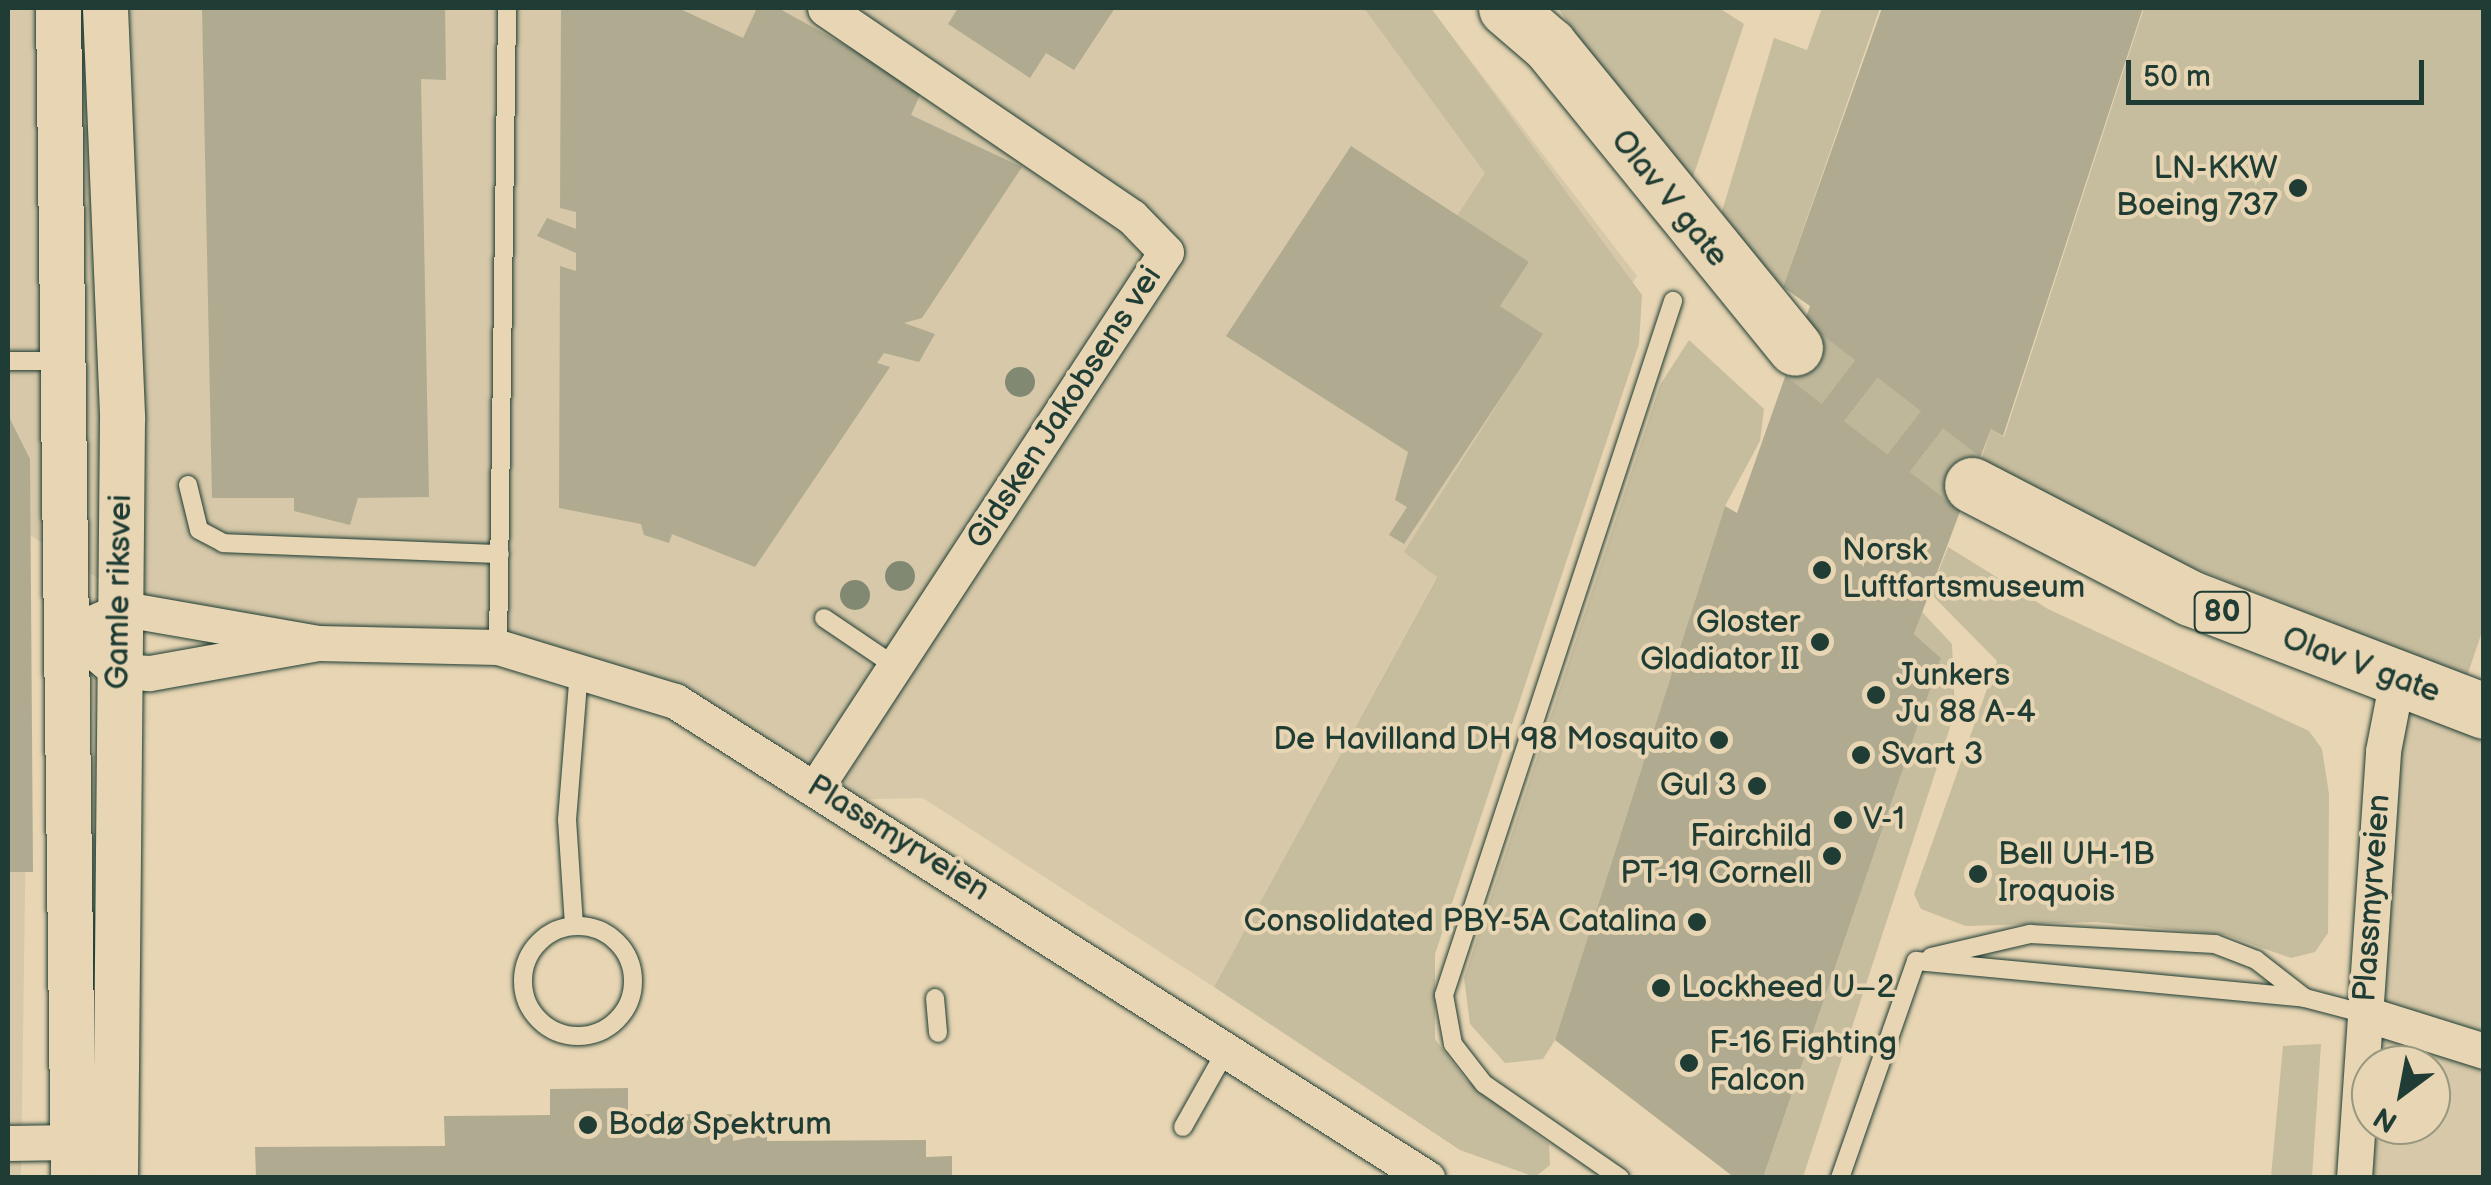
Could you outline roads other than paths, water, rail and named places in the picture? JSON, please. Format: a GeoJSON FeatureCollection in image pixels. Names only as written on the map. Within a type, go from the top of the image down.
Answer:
{"type":"FeatureCollection","features":[{"type":"Feature","properties":{"kind":"highway","name":"Olav V gate"},"geometry":{"type":"LineString","coordinates":[[1506,8],[1540,26],[1795,348]]}},
{"type":"Feature","properties":{"kind":"highway","name":"Olav V gate"},"geometry":{"type":"LineString","coordinates":[[1972,485],[2190,598],[2484,711]]}},
{"type":"Feature","properties":{"kind":"street","name":"Gamle riksvei"},"geometry":{"type":"LineString","coordinates":[[58,8],[71,632],[72,1160]]}},
{"type":"Feature","properties":{"kind":"street","name":"Gamle riksvei"},"geometry":{"type":"LineString","coordinates":[[105,8],[124,609],[117,671],[115,1178]]}},
{"type":"Feature","properties":{"kind":"street","name":"Gidsken Jakobsens vei"},"geometry":{"type":"LineString","coordinates":[[816,786],[1166,252],[1132,216],[825,8]]}},
{"type":"Feature","properties":{"kind":"street"},"geometry":{"type":"LineString","coordinates":[[117,671],[71,632],[124,609]]}},
{"type":"Feature","properties":{"kind":"street","name":"Plassmyrveien"},"geometry":{"type":"LineString","coordinates":[[124,609],[318,642],[498,647],[675,700],[1228,1047],[1426,1178]]}},
{"type":"Feature","properties":{"kind":"street","name":"Plassmyrveien"},"geometry":{"type":"LineString","coordinates":[[117,671],[318,642]]}},
{"type":"Feature","properties":{"kind":"street","name":"Plassmyrveien"},"geometry":{"type":"LineString","coordinates":[[2354,1178],[2383,750],[2398,679]]}},
{"type":"Feature","properties":{"kind":"street"},"geometry":{"type":"LineString","coordinates":[[2366,1014],[2484,1051]]}},
{"type":"Feature","properties":{"kind":"street"},"geometry":{"type":"LineString","coordinates":[[8,1142],[72,1160]]}},
{"type":"Feature","properties":{"kind":"lane"},"geometry":{"type":"LineString","coordinates":[[498,647],[507,8]]}},
{"type":"Feature","properties":{"kind":"lane"},"geometry":{"type":"LineString","coordinates":[[1620,1178],[1484,1084],[1454,1044],[1444,996],[1673,301]]}},
{"type":"Feature","properties":{"kind":"lane"},"geometry":{"type":"LineString","coordinates":[[8,361],[64,360]]}},
{"type":"Feature","properties":{"kind":"lane"},"geometry":{"type":"LineString","coordinates":[[188,486],[199,530],[223,543],[500,554]]}},
{"type":"Feature","properties":{"kind":"lane"},"geometry":{"type":"LineString","coordinates":[[824,618],[895,666]]}},
{"type":"Feature","properties":{"kind":"lane"},"geometry":{"type":"LineString","coordinates":[[574,925],[568,820],[579,672]]}},
{"type":"Feature","properties":{"kind":"lane"},"geometry":{"type":"LineString","coordinates":[[574,925],[609,934],[634,981],[622,1015],[578,1036],[535,1016],[522,984],[532,950],[574,925]]}},
{"type":"Feature","properties":{"kind":"lane"},"geometry":{"type":"LineString","coordinates":[[1916,961],[2030,934],[2093,932],[2215,944],[2256,960],[2305,998]]}},
{"type":"Feature","properties":{"kind":"lane"},"geometry":{"type":"LineString","coordinates":[[1916,961],[2305,998],[2366,1014]]}},
{"type":"Feature","properties":{"kind":"lane"},"geometry":{"type":"LineString","coordinates":[[1840,1178],[1916,961]]}},
{"type":"Feature","properties":{"kind":"lane"},"geometry":{"type":"LineString","coordinates":[[935,998],[938,1033]]}},
{"type":"Feature","properties":{"kind":"lane"},"geometry":{"type":"LineString","coordinates":[[1183,1127],[1228,1047]]}},
{"type":"Feature","properties":{"kind":"tunnel"},"geometry":{"type":"LineString","coordinates":[[1795,348],[1972,485]]}},
{"type":"Feature","properties":{"kind":"place","name":"LN-KKW Boeing 737"},"geometry":{"type":"Point","coordinates":[2298,188]}},
{"type":"Feature","properties":{"kind":"place","name":"Norsk Luftfartsmuseum"},"geometry":{"type":"Point","coordinates":[1822,570]}},
{"type":"Feature","properties":{"kind":"place","name":"Gloster Gladiator II"},"geometry":{"type":"Point","coordinates":[1820,642]}},
{"type":"Feature","properties":{"kind":"place","name":"Junkers Ju 88 A-4"},"geometry":{"type":"Point","coordinates":[1876,695]}},
{"type":"Feature","properties":{"kind":"place","name":"De Havilland DH 98 Mosquito"},"geometry":{"type":"Point","coordinates":[1719,740]}},
{"type":"Feature","properties":{"kind":"place","name":"Svart 3"},"geometry":{"type":"Point","coordinates":[1861,755]}},
{"type":"Feature","properties":{"kind":"place","name":"Gul 3"},"geometry":{"type":"Point","coordinates":[1757,786]}},
{"type":"Feature","properties":{"kind":"place","name":"V-1"},"geometry":{"type":"Point","coordinates":[1843,820]}},
{"type":"Feature","properties":{"kind":"place","name":"Fairchild PT-19 Cornell"},"geometry":{"type":"Point","coordinates":[1832,856]}},
{"type":"Feature","properties":{"kind":"place","name":"Bell UH-1B Iroquois"},"geometry":{"type":"Point","coordinates":[1978,874]}},
{"type":"Feature","properties":{"kind":"place","name":"Consolidated PBY-5A Catalina"},"geometry":{"type":"Point","coordinates":[1697,922]}},
{"type":"Feature","properties":{"kind":"place","name":"Lockheed U–2"},"geometry":{"type":"Point","coordinates":[1661,988]}},
{"type":"Feature","properties":{"kind":"place","name":"F-16 Fighting Falcon"},"geometry":{"type":"Point","coordinates":[1689,1063]}},
{"type":"Feature","properties":{"kind":"place","name":"Bodø Spektrum"},"geometry":{"type":"Point","coordinates":[588,1125]}}]}
